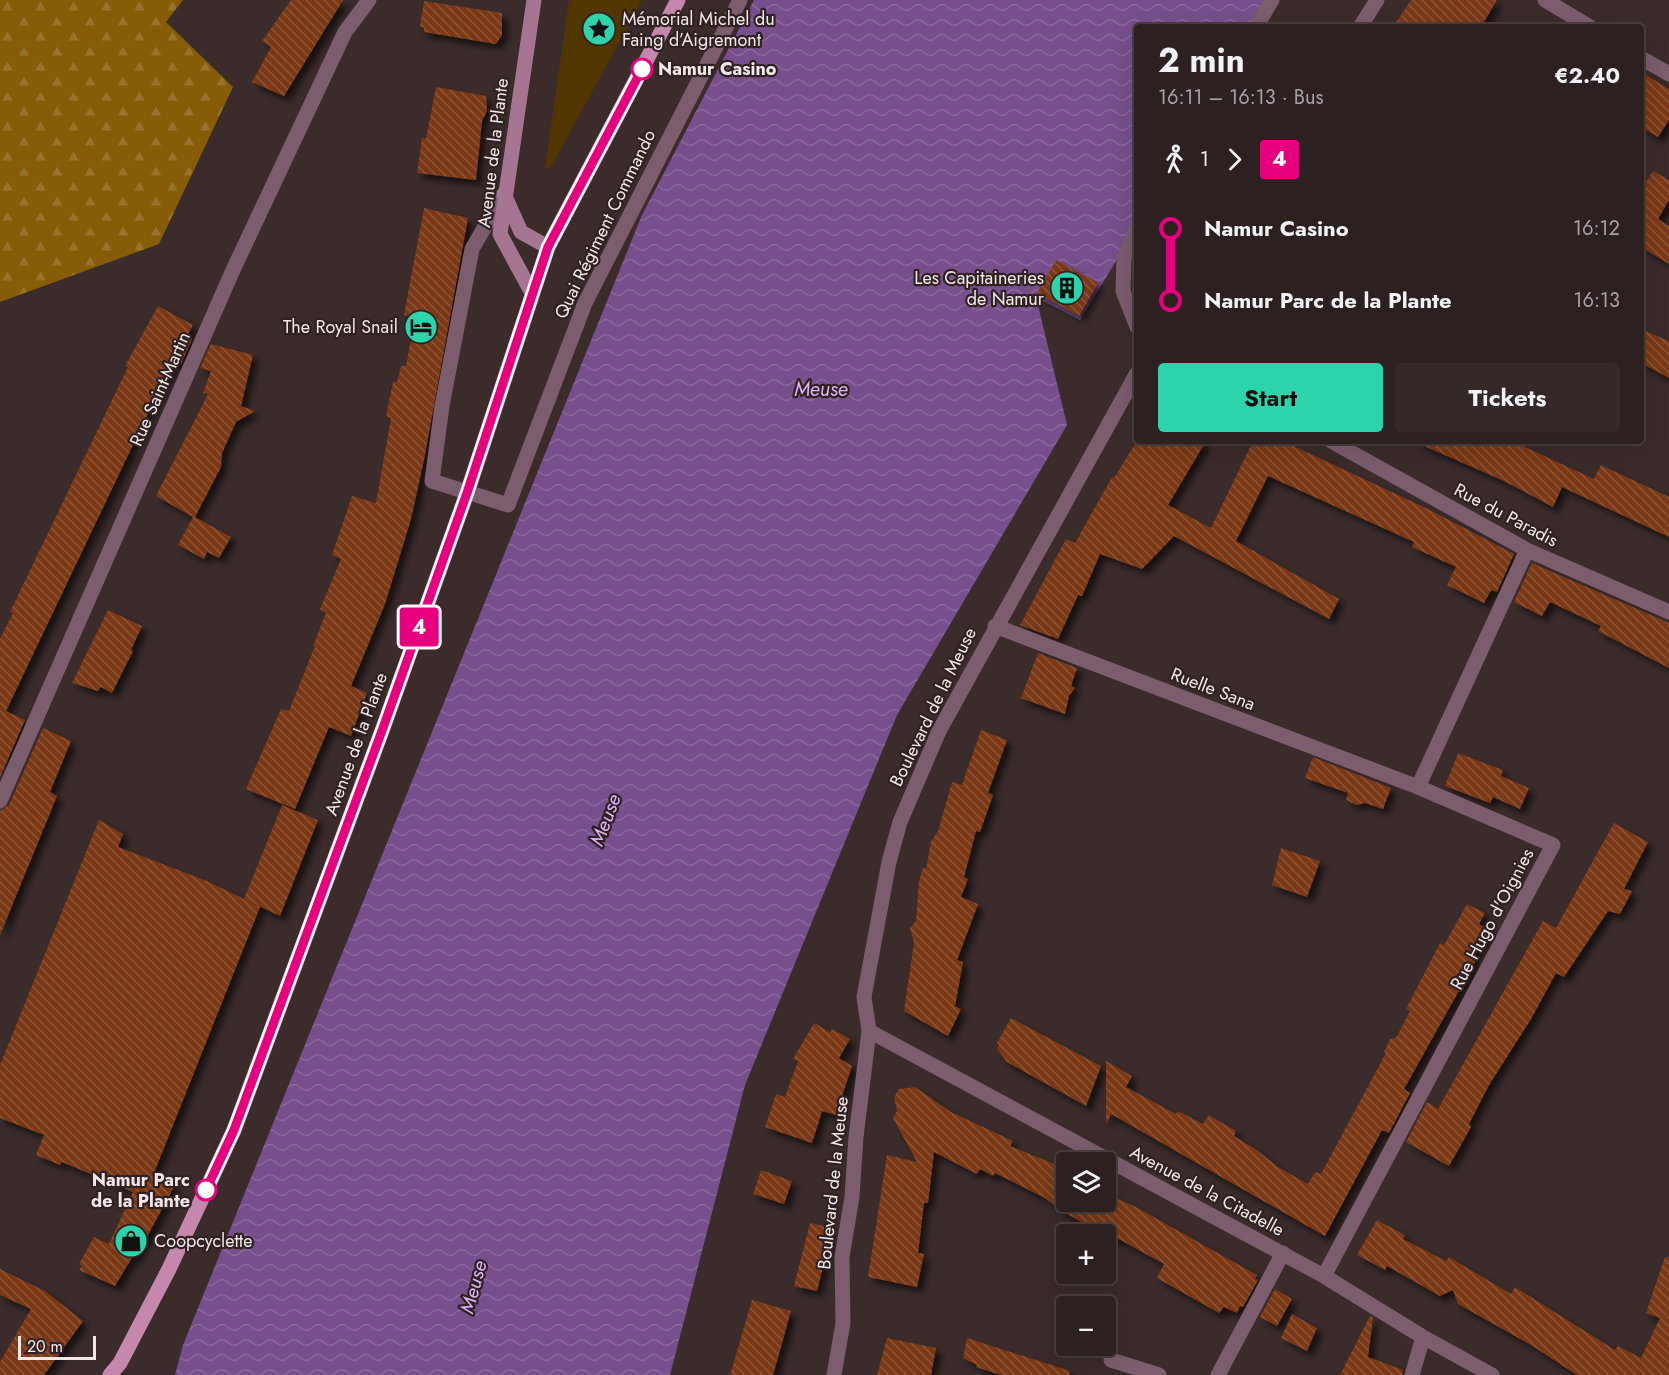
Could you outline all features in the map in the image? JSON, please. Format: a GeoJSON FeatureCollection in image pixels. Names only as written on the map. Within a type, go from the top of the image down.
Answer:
{"type":"FeatureCollection","features":[{"type":"Feature","properties":{"kind":"main road","name":"Avenue de la Plante"},"geometry":{"type":"LineString","coordinates":[[110,1375],[120,1363],[169,1269],[234,1130],[383,728],[467,493],[532,292],[500,234],[534,0]]}},
{"type":"Feature","properties":{"kind":"main road"},"geometry":{"type":"LineString","coordinates":[[532,292],[548,247],[678,0]]}},
{"type":"Feature","properties":{"kind":"main road"},"geometry":{"type":"LineString","coordinates":[[504,195],[521,231],[548,247]]}},
{"type":"Feature","properties":{"kind":"street","name":"Rue Saint-Martin"},"geometry":{"type":"LineString","coordinates":[[0,801],[233,270],[345,32],[369,0]]}},
{"type":"Feature","properties":{"kind":"street","name":"Quai Régiment Commando"},"geometry":{"type":"LineString","coordinates":[[467,493],[508,505],[585,303],[740,0]]}},
{"type":"Feature","properties":{"kind":"street"},"geometry":{"type":"LineString","coordinates":[[1258,24],[1272,0]]}},
{"type":"Feature","properties":{"kind":"street"},"geometry":{"type":"LineString","coordinates":[[1362,24],[1377,0]]}},
{"type":"Feature","properties":{"kind":"street"},"geometry":{"type":"LineString","coordinates":[[1545,0],[1585,24]]}},
{"type":"Feature","properties":{"kind":"street"},"geometry":{"type":"LineString","coordinates":[[1644,60],[1669,74]]}},
{"type":"Feature","properties":{"kind":"street"},"geometry":{"type":"LineString","coordinates":[[467,493],[432,481],[442,406],[472,249],[504,195]]}},
{"type":"Feature","properties":{"kind":"street"},"geometry":{"type":"LineString","coordinates":[[1134,235],[1124,258],[1123,291],[1134,319]]}},
{"type":"Feature","properties":{"kind":"street","name":"Boulevard de la Meuse"},"geometry":{"type":"LineString","coordinates":[[834,1375],[843,1323],[842,1257],[852,1197],[856,1137],[869,1031],[864,997],[889,862],[900,822],[939,730],[1134,379]]}},
{"type":"Feature","properties":{"kind":"street","name":"Rue du Paradis"},"geometry":{"type":"LineString","coordinates":[[1336,444],[1527,550],[1669,612]]}},
{"type":"Feature","properties":{"kind":"street"},"geometry":{"type":"LineString","coordinates":[[1418,787],[1527,550]]}},
{"type":"Feature","properties":{"kind":"street","name":"Ruelle Sana"},"geometry":{"type":"LineString","coordinates":[[995,626],[1418,787]]}},
{"type":"Feature","properties":{"kind":"street","name":"Rue Hugo d'Oignies"},"geometry":{"type":"LineString","coordinates":[[1324,1276],[1553,845],[1418,787]]}},
{"type":"Feature","properties":{"kind":"street","name":"Avenue de la Citadelle"},"geometry":{"type":"LineString","coordinates":[[869,1031],[1324,1276],[1423,1337],[1492,1375]]}},
{"type":"Feature","properties":{"kind":"street"},"geometry":{"type":"LineString","coordinates":[[1218,1375],[1282,1254]]}},
{"type":"Feature","properties":{"kind":"street"},"geometry":{"type":"LineString","coordinates":[[1412,1375],[1423,1337]]}},
{"type":"Feature","properties":{"kind":"street"},"geometry":{"type":"LineString","coordinates":[[1111,1360],[1159,1375]]}},
{"type":"Feature","properties":{"kind":"shaded area"},"geometry":{"type":"Polygon","coordinates":[[[569,0],[642,0],[550,169],[545,168],[569,0]]]}},
{"type":"Feature","properties":{"kind":"green space"},"geometry":{"type":"Polygon","coordinates":[[[0,0],[183,0],[166,22],[233,87],[159,244],[0,302],[0,0]]]}},
{"type":"Feature","properties":{"kind":"water","name":"Meuse"},"geometry":{"type":"Polygon","coordinates":[[[754,0],[1277,0],[1262,24],[1134,24],[1134,232],[1080,320],[1036,297],[1067,425],[897,715],[745,1085],[670,1375],[175,1375],[183,1345],[642,215],[754,0]]]}},
{"type":"Feature","properties":{"kind":"building"},"geometry":{"type":"Polygon","coordinates":[[[291,0],[343,0],[284,96],[252,82],[271,47],[262,41],[291,0]]]}},
{"type":"Feature","properties":{"kind":"building"},"geometry":{"type":"Polygon","coordinates":[[[1411,0],[1497,0],[1483,24],[1395,24],[1411,0]]]}},
{"type":"Feature","properties":{"kind":"building"},"geometry":{"type":"Polygon","coordinates":[[[424,1],[502,13],[502,35],[496,44],[424,32],[424,28],[420,26],[424,1]]]}},
{"type":"Feature","properties":{"kind":"building"},"geometry":{"type":"Polygon","coordinates":[[[1644,74],[1669,89],[1669,120],[1658,137],[1644,129],[1644,74]]]}},
{"type":"Feature","properties":{"kind":"building"},"geometry":{"type":"Polygon","coordinates":[[[436,87],[486,96],[487,111],[482,121],[476,180],[417,173],[422,138],[426,139],[436,87]]]}},
{"type":"Feature","properties":{"kind":"building"},"geometry":{"type":"Polygon","coordinates":[[[1653,171],[1669,180],[1669,200],[1658,219],[1669,226],[1669,264],[1644,249],[1644,185],[1653,171]]]}},
{"type":"Feature","properties":{"kind":"building"},"geometry":{"type":"Polygon","coordinates":[[[424,208],[468,218],[424,460],[411,519],[385,604],[351,686],[367,693],[351,736],[329,727],[295,809],[246,789],[281,709],[289,711],[315,646],[313,646],[326,613],[320,609],[341,559],[332,555],[352,496],[376,503],[391,418],[386,417],[393,382],[397,382],[401,366],[406,366],[415,318],[404,315],[424,208]]]}},
{"type":"Feature","properties":{"kind":"building","name":"Les Capitaineries de Namur"},"geometry":{"type":"Polygon","coordinates":[[[1056,260],[1098,283],[1079,316],[1037,293],[1056,260]]]}},
{"type":"Feature","properties":{"kind":"building"},"geometry":{"type":"Polygon","coordinates":[[[158,306],[193,325],[186,338],[192,339],[181,364],[174,362],[152,405],[6,711],[25,720],[0,777],[0,639],[13,613],[10,612],[128,367],[125,366],[158,306]]]}},
{"type":"Feature","properties":{"kind":"building"},"geometry":{"type":"Polygon","coordinates":[[[1644,330],[1669,341],[1669,378],[1644,365],[1644,330]]]}},
{"type":"Feature","properties":{"kind":"building"},"geometry":{"type":"Polygon","coordinates":[[[211,344],[253,355],[241,406],[255,411],[236,422],[222,453],[221,467],[195,517],[231,537],[219,558],[207,552],[204,559],[178,545],[193,517],[156,496],[208,394],[203,393],[211,371],[200,368],[211,344]]]}},
{"type":"Feature","properties":{"kind":"building"},"geometry":{"type":"Polygon","coordinates":[[[1135,444],[1204,444],[1168,505],[1211,528],[1252,444],[1289,444],[1430,510],[1514,554],[1497,592],[1491,590],[1484,603],[1447,585],[1456,567],[1412,547],[1414,542],[1268,476],[1236,541],[1339,599],[1329,619],[1174,536],[1142,569],[1100,554],[1082,596],[1078,595],[1058,639],[1020,625],[1066,539],[1075,543],[1112,477],[1114,478],[1135,444]]]}},
{"type":"Feature","properties":{"kind":"building"},"geometry":{"type":"Polygon","coordinates":[[[1420,444],[1518,444],[1594,479],[1601,465],[1669,497],[1669,537],[1562,487],[1553,507],[1504,481],[1420,444]]]}},
{"type":"Feature","properties":{"kind":"building"},"geometry":{"type":"Polygon","coordinates":[[[1532,563],[1669,623],[1669,668],[1598,631],[1601,626],[1550,602],[1542,616],[1514,602],[1532,563]]]}},
{"type":"Feature","properties":{"kind":"building"},"geometry":{"type":"Polygon","coordinates":[[[108,610],[142,626],[131,650],[133,651],[112,693],[101,687],[98,691],[72,683],[108,610]]]}},
{"type":"Feature","properties":{"kind":"building"},"geometry":{"type":"Polygon","coordinates":[[[1038,653],[1077,668],[1071,686],[1075,688],[1069,696],[1065,714],[1021,698],[1038,653]]]}},
{"type":"Feature","properties":{"kind":"building"},"geometry":{"type":"Polygon","coordinates":[[[43,728],[71,741],[50,792],[57,796],[0,935],[0,811],[9,805],[43,728]]]}},
{"type":"Feature","properties":{"kind":"building"},"geometry":{"type":"Polygon","coordinates":[[[981,730],[1007,740],[988,793],[993,795],[980,832],[976,831],[964,877],[968,879],[961,897],[978,904],[957,960],[963,962],[955,1006],[961,1009],[948,1036],[904,1011],[914,943],[910,928],[916,921],[919,881],[923,868],[926,869],[931,842],[938,831],[952,782],[962,785],[981,730]]]}},
{"type":"Feature","properties":{"kind":"building"},"geometry":{"type":"Polygon","coordinates":[[[1458,753],[1503,770],[1501,776],[1529,788],[1520,809],[1493,797],[1490,803],[1445,786],[1458,753]]]}},
{"type":"Feature","properties":{"kind":"building"},"geometry":{"type":"Polygon","coordinates":[[[1313,757],[1391,788],[1383,809],[1365,803],[1357,805],[1346,800],[1348,793],[1305,778],[1313,757]]]}},
{"type":"Feature","properties":{"kind":"building"},"geometry":{"type":"Polygon","coordinates":[[[282,805],[318,820],[280,916],[244,899],[282,805]]]}},
{"type":"Feature","properties":{"kind":"building"},"geometry":{"type":"Polygon","coordinates":[[[99,820],[123,834],[118,847],[207,881],[260,907],[154,1173],[175,1185],[136,1257],[133,1256],[115,1286],[79,1270],[82,1266],[79,1264],[94,1237],[109,1244],[133,1192],[62,1162],[60,1165],[36,1155],[44,1135],[0,1118],[0,1065],[99,820]]]}},
{"type":"Feature","properties":{"kind":"building"},"geometry":{"type":"Polygon","coordinates":[[[1614,823],[1648,842],[1624,889],[1632,891],[1620,914],[1608,911],[1564,977],[1556,973],[1531,1019],[1489,1085],[1469,1124],[1471,1127],[1449,1166],[1406,1142],[1427,1102],[1438,1109],[1543,921],[1556,928],[1614,823]]]}},
{"type":"Feature","properties":{"kind":"building"},"geometry":{"type":"Polygon","coordinates":[[[1281,848],[1320,861],[1307,897],[1272,885],[1281,848]]]}},
{"type":"Feature","properties":{"kind":"building"},"geometry":{"type":"Polygon","coordinates":[[[1467,904],[1485,913],[1479,924],[1489,930],[1472,960],[1475,962],[1404,1089],[1410,1093],[1389,1133],[1382,1130],[1325,1236],[1111,1114],[1106,1124],[1106,1061],[1132,1076],[1126,1087],[1176,1114],[1178,1111],[1203,1124],[1209,1115],[1236,1131],[1234,1136],[1257,1150],[1278,1167],[1308,1184],[1315,1172],[1321,1174],[1386,1053],[1384,1052],[1390,1039],[1396,1038],[1410,1011],[1406,1009],[1440,943],[1444,945],[1467,904]]]}},
{"type":"Feature","properties":{"kind":"building"},"geometry":{"type":"Polygon","coordinates":[[[1011,1018],[1101,1066],[1086,1106],[1007,1062],[997,1049],[999,1045],[997,1043],[1011,1018]]]}},
{"type":"Feature","properties":{"kind":"building"},"geometry":{"type":"Polygon","coordinates":[[[814,1023],[830,1032],[832,1029],[850,1039],[839,1058],[852,1066],[836,1115],[822,1111],[812,1143],[765,1127],[776,1094],[785,1097],[798,1061],[793,1059],[814,1023]]]}},
{"type":"Feature","properties":{"kind":"building"},"geometry":{"type":"Polygon","coordinates":[[[915,1087],[951,1112],[1013,1141],[1010,1146],[1056,1165],[1056,1206],[1045,1198],[995,1173],[993,1176],[980,1169],[977,1174],[934,1152],[928,1203],[924,1203],[918,1253],[924,1254],[917,1287],[868,1277],[887,1155],[917,1162],[893,1118],[897,1111],[894,1097],[899,1089],[915,1087]]]}},
{"type":"Feature","properties":{"kind":"building"},"geometry":{"type":"Polygon","coordinates":[[[761,1170],[792,1181],[784,1204],[753,1194],[761,1170]]]}},
{"type":"Feature","properties":{"kind":"building"},"geometry":{"type":"Polygon","coordinates":[[[1116,1198],[1134,1206],[1257,1275],[1255,1279],[1258,1280],[1243,1307],[1240,1306],[1237,1313],[1224,1307],[1219,1313],[1157,1278],[1164,1264],[1116,1240],[1116,1224],[1085,1224],[1064,1212],[1116,1212],[1116,1198]]]}},
{"type":"Feature","properties":{"kind":"building"},"geometry":{"type":"Polygon","coordinates":[[[1377,1220],[1405,1235],[1403,1239],[1446,1261],[1449,1257],[1511,1294],[1515,1287],[1615,1350],[1618,1346],[1641,1358],[1660,1318],[1646,1313],[1665,1257],[1669,1257],[1669,1375],[1577,1375],[1531,1345],[1458,1304],[1453,1290],[1440,1296],[1387,1266],[1385,1270],[1357,1255],[1377,1220]]]}},
{"type":"Feature","properties":{"kind":"building"},"geometry":{"type":"Polygon","coordinates":[[[810,1223],[828,1227],[828,1246],[817,1291],[794,1286],[810,1223]]]}},
{"type":"Feature","properties":{"kind":"building"},"geometry":{"type":"Polygon","coordinates":[[[0,1269],[45,1291],[83,1321],[44,1375],[0,1375],[0,1362],[31,1309],[0,1295],[0,1269]]]}},
{"type":"Feature","properties":{"kind":"building"},"geometry":{"type":"Polygon","coordinates":[[[1275,1289],[1292,1299],[1277,1326],[1260,1317],[1275,1289]]]}},
{"type":"Feature","properties":{"kind":"building"},"geometry":{"type":"Polygon","coordinates":[[[752,1300],[791,1311],[773,1375],[730,1375],[752,1300]]]}},
{"type":"Feature","properties":{"kind":"building"},"geometry":{"type":"Polygon","coordinates":[[[1292,1314],[1317,1328],[1307,1351],[1281,1338],[1292,1314]]]}},
{"type":"Feature","properties":{"kind":"building"},"geometry":{"type":"Polygon","coordinates":[[[1370,1316],[1373,1318],[1368,1357],[1403,1370],[1402,1375],[1340,1375],[1370,1316]]]}},
{"type":"Feature","properties":{"kind":"building"},"geometry":{"type":"Polygon","coordinates":[[[887,1338],[936,1348],[931,1375],[877,1375],[887,1338]]]}},
{"type":"Feature","properties":{"kind":"building"},"geometry":{"type":"Polygon","coordinates":[[[967,1338],[1070,1371],[1069,1375],[1001,1375],[976,1367],[977,1365],[963,1358],[967,1338]]]}},
{"type":"Feature","properties":{"kind":"bus line","name":"4"},"geometry":{"type":"LineString","coordinates":[[206,1190],[234,1130],[383,728],[467,493],[548,247],[642,69]]}},
{"type":"Feature","properties":{"kind":"place","name":"Mémorial Michel du Faing d’Aigremont"},"geometry":{"type":"Point","coordinates":[599,29]}},
{"type":"Feature","properties":{"kind":"place","name":"Namur Casino"},"geometry":{"type":"Point","coordinates":[642,69]}},
{"type":"Feature","properties":{"kind":"place","name":"Les Capitaineries de Namur"},"geometry":{"type":"Point","coordinates":[1067,288]}},
{"type":"Feature","properties":{"kind":"place","name":"The Royal Snail"},"geometry":{"type":"Point","coordinates":[421,327]}},
{"type":"Feature","properties":{"kind":"place","name":"Namur Parc de la Plante"},"geometry":{"type":"Point","coordinates":[206,1190]}},
{"type":"Feature","properties":{"kind":"place","name":"Coopcyclette"},"geometry":{"type":"Point","coordinates":[131,1241]}}]}
